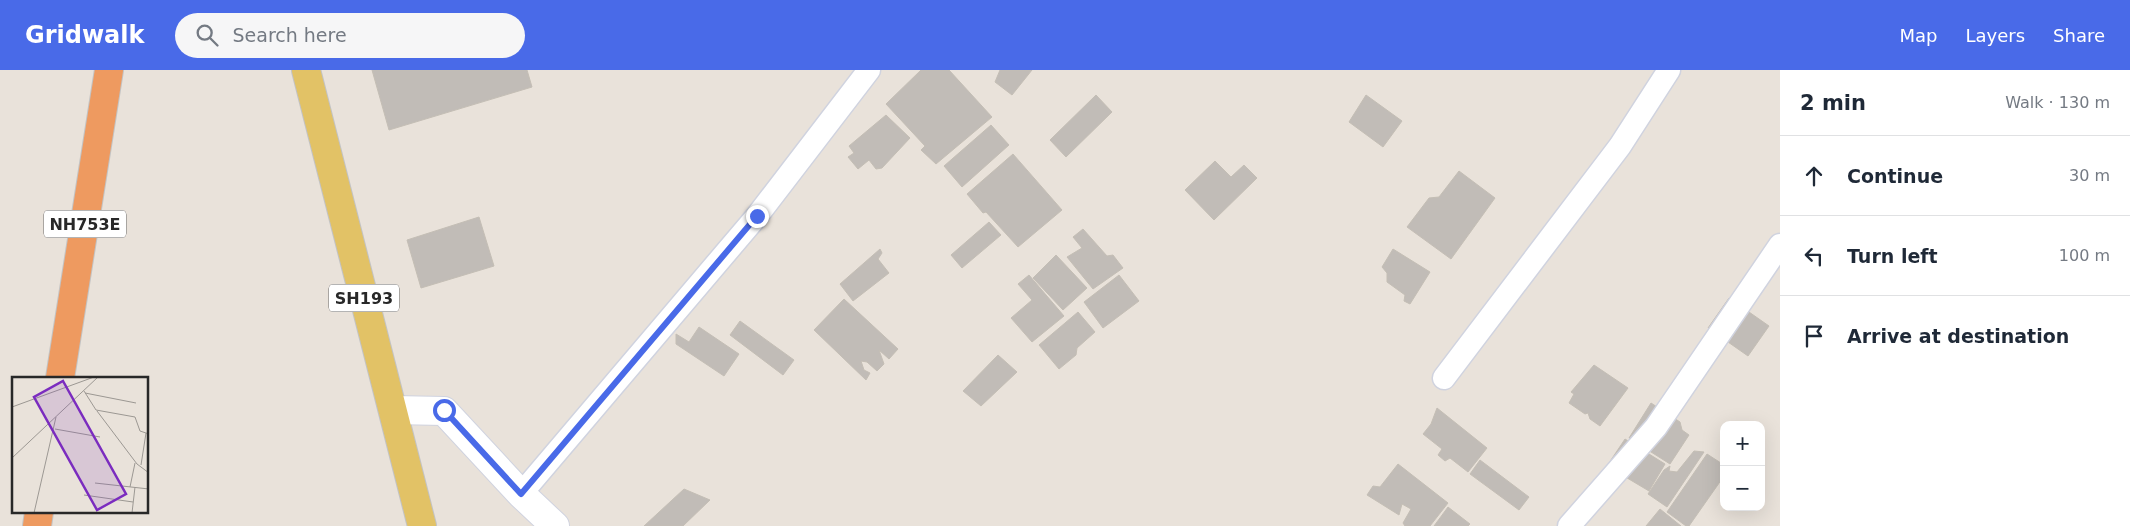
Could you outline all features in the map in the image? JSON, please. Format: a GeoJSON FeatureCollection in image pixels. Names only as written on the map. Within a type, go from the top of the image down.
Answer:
{"type":"FeatureCollection","features":[{"type":"Feature","properties":{"kind":"highway","name":"NH753E"},"geometry":{"type":"LineString","coordinates":[[60,377],[109,70]]}},
{"type":"Feature","properties":{"kind":"main road","name":"SH193"},"geometry":{"type":"LineString","coordinates":[[306,70],[422,526]]}},
{"type":"Feature","properties":{"kind":"main road"},"geometry":{"type":"LineString","coordinates":[[393,410],[444,410],[521,494],[555,526]]}},
{"type":"Feature","properties":{"kind":"street"},"geometry":{"type":"LineString","coordinates":[[521,494],[757,216],[869,70]]}},
{"type":"Feature","properties":{"kind":"street"},"geometry":{"type":"LineString","coordinates":[[1444,378],[1620,146],[1670,70]]}},
{"type":"Feature","properties":{"kind":"street"},"geometry":{"type":"LineString","coordinates":[[1569,526],[1656,428],[1780,245]]}},
{"type":"Feature","properties":{"kind":"building"},"geometry":{"type":"Polygon","coordinates":[[[372,70],[527,70],[532,87],[389,130],[372,70]]]}},
{"type":"Feature","properties":{"kind":"building"},"geometry":{"type":"Polygon","coordinates":[[[921,70],[949,70],[992,117],[936,164],[921,150],[925,146],[886,104],[921,70]]]}},
{"type":"Feature","properties":{"kind":"building"},"geometry":{"type":"Polygon","coordinates":[[[1000,70],[1032,70],[1012,95],[995,82],[1000,70]]]}},
{"type":"Feature","properties":{"kind":"building"},"geometry":{"type":"Polygon","coordinates":[[[1096,95],[1112,112],[1066,157],[1050,140],[1096,95]]]}},
{"type":"Feature","properties":{"kind":"building"},"geometry":{"type":"Polygon","coordinates":[[[1366,95],[1402,121],[1383,147],[1349,122],[1366,95]]]}},
{"type":"Feature","properties":{"kind":"building"},"geometry":{"type":"Polygon","coordinates":[[[886,115],[910,138],[882,168],[876,169],[869,160],[858,169],[848,157],[854,153],[849,146],[886,115]]]}},
{"type":"Feature","properties":{"kind":"building"},"geometry":{"type":"Polygon","coordinates":[[[991,125],[1009,145],[962,187],[944,166],[991,125]]]}},
{"type":"Feature","properties":{"kind":"building"},"geometry":{"type":"Polygon","coordinates":[[[1013,154],[1062,210],[1018,247],[986,212],[983,213],[967,194],[1013,154]]]}},
{"type":"Feature","properties":{"kind":"building"},"geometry":{"type":"Polygon","coordinates":[[[1215,161],[1231,177],[1244,165],[1257,178],[1214,220],[1185,190],[1215,161]]]}},
{"type":"Feature","properties":{"kind":"building"},"geometry":{"type":"Polygon","coordinates":[[[1459,171],[1495,198],[1451,259],[1407,227],[1429,198],[1439,197],[1459,171]]]}},
{"type":"Feature","properties":{"kind":"building"},"geometry":{"type":"Polygon","coordinates":[[[479,217],[494,266],[421,288],[407,240],[479,217]]]}},
{"type":"Feature","properties":{"kind":"building"},"geometry":{"type":"Polygon","coordinates":[[[989,222],[1001,235],[962,268],[951,255],[989,222]]]}},
{"type":"Feature","properties":{"kind":"building"},"geometry":{"type":"Polygon","coordinates":[[[1083,229],[1107,256],[1113,255],[1123,268],[1093,289],[1067,257],[1082,248],[1073,237],[1083,229]]]}},
{"type":"Feature","properties":{"kind":"building"},"geometry":{"type":"Polygon","coordinates":[[[880,249],[882,253],[878,259],[889,273],[853,301],[840,284],[880,249]]]}},
{"type":"Feature","properties":{"kind":"building"},"geometry":{"type":"Polygon","coordinates":[[[1393,249],[1430,272],[1410,304],[1404,301],[1405,295],[1387,282],[1387,273],[1382,267],[1393,249]]]}},
{"type":"Feature","properties":{"kind":"building"},"geometry":{"type":"Polygon","coordinates":[[[1056,255],[1087,288],[1063,310],[1033,278],[1056,255]]]}},
{"type":"Feature","properties":{"kind":"building"},"geometry":{"type":"Polygon","coordinates":[[[1029,275],[1064,316],[1032,342],[1011,318],[1032,300],[1018,284],[1029,275]]]}},
{"type":"Feature","properties":{"kind":"building"},"geometry":{"type":"Polygon","coordinates":[[[1119,275],[1139,301],[1103,328],[1084,302],[1119,275]]]}},
{"type":"Feature","properties":{"kind":"building"},"geometry":{"type":"Polygon","coordinates":[[[1729,298],[1769,326],[1748,356],[1708,328],[1729,298]]]}},
{"type":"Feature","properties":{"kind":"building"},"geometry":{"type":"Polygon","coordinates":[[[844,299],[898,349],[889,359],[879,350],[884,364],[877,371],[867,362],[861,361],[864,370],[870,373],[866,380],[814,330],[844,299]]]}},
{"type":"Feature","properties":{"kind":"building"},"geometry":{"type":"Polygon","coordinates":[[[1078,312],[1095,332],[1077,348],[1076,355],[1059,369],[1039,345],[1078,312]]]}},
{"type":"Feature","properties":{"kind":"building"},"geometry":{"type":"Polygon","coordinates":[[[740,321],[794,360],[783,375],[730,335],[740,321]]]}},
{"type":"Feature","properties":{"kind":"building"},"geometry":{"type":"Polygon","coordinates":[[[699,327],[739,354],[724,376],[676,344],[676,334],[689,342],[699,327]]]}},
{"type":"Feature","properties":{"kind":"building"},"geometry":{"type":"Polygon","coordinates":[[[998,355],[1017,372],[981,406],[963,391],[998,355]]]}},
{"type":"Feature","properties":{"kind":"building"},"geometry":{"type":"Polygon","coordinates":[[[1594,365],[1628,388],[1600,426],[1590,419],[1588,413],[1585,414],[1569,403],[1574,394],[1571,392],[1594,365]]]}},
{"type":"Feature","properties":{"kind":"building"},"geometry":{"type":"Polygon","coordinates":[[[1651,403],[1680,422],[1682,430],[1689,435],[1670,464],[1629,438],[1651,403]]]}},
{"type":"Feature","properties":{"kind":"building"},"geometry":{"type":"Polygon","coordinates":[[[1437,408],[1487,448],[1468,472],[1450,458],[1445,461],[1438,455],[1442,449],[1423,434],[1431,424],[1437,408]]]}},
{"type":"Feature","properties":{"kind":"building"},"geometry":{"type":"Polygon","coordinates":[[[1625,439],[1665,464],[1649,491],[1607,466],[1625,439]]]}},
{"type":"Feature","properties":{"kind":"building"},"geometry":{"type":"Polygon","coordinates":[[[1694,451],[1704,452],[1667,507],[1648,494],[1664,470],[1670,466],[1669,471],[1677,472],[1694,451]]]}},
{"type":"Feature","properties":{"kind":"building"},"geometry":{"type":"Polygon","coordinates":[[[1707,454],[1720,462],[1720,482],[1689,526],[1686,526],[1667,512],[1707,454]]]}},
{"type":"Feature","properties":{"kind":"building"},"geometry":{"type":"Polygon","coordinates":[[[1480,460],[1529,497],[1519,510],[1470,474],[1480,460]]]}},
{"type":"Feature","properties":{"kind":"building"},"geometry":{"type":"Polygon","coordinates":[[[1398,464],[1448,503],[1430,526],[1405,526],[1403,523],[1411,509],[1402,504],[1399,515],[1367,495],[1373,486],[1380,487],[1398,464]]]}},
{"type":"Feature","properties":{"kind":"building"},"geometry":{"type":"Polygon","coordinates":[[[684,489],[710,500],[683,526],[644,526],[684,489]]]}},
{"type":"Feature","properties":{"kind":"building"},"geometry":{"type":"Polygon","coordinates":[[[1448,507],[1470,524],[1468,526],[1434,526],[1448,507]]]}},
{"type":"Feature","properties":{"kind":"building"},"geometry":{"type":"Polygon","coordinates":[[[1660,509],[1681,526],[1646,526],[1660,509]]]}},
{"type":"Feature","properties":{"kind":"route"},"geometry":{"type":"LineString","coordinates":[[444,410],[521,494],[757,216]]}}]}
